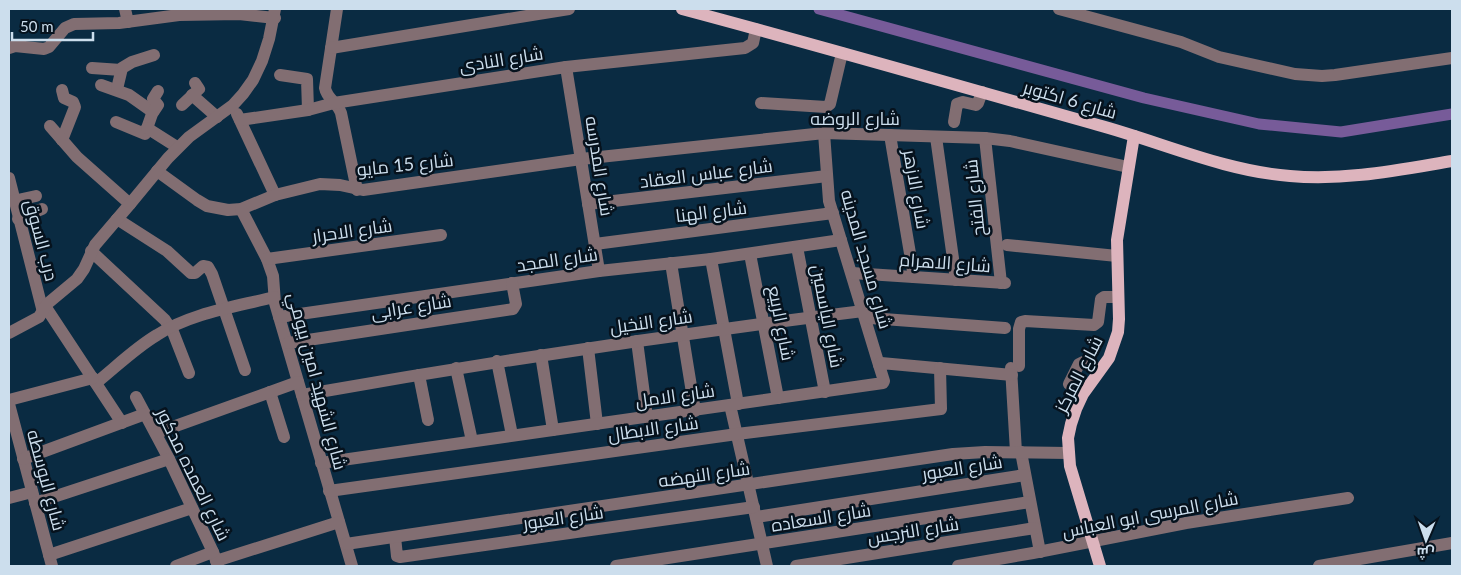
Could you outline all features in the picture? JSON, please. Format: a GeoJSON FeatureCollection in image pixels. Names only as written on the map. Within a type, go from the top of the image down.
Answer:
{"type":"FeatureCollection","features":[{"type":"Feature","properties":{"kind":"main road","name":"شارع 6 اكتوبر"},"geometry":{"type":"LineString","coordinates":[[682,9],[982,92],[1221,163],[1257,171],[1289,176],[1354,176],[1452,161]]}},
{"type":"Feature","properties":{"kind":"main road","name":"شارع المركز"},"geometry":{"type":"LineString","coordinates":[[1100,566],[1070,466],[1068,453],[1070,424],[1084,394],[1109,358],[1118,332],[1117,256],[1119,225],[1134,136]]}},
{"type":"Feature","properties":{"kind":"street"},"geometry":{"type":"LineString","coordinates":[[125,9],[128,22]]}},
{"type":"Feature","properties":{"kind":"street"},"geometry":{"type":"LineString","coordinates":[[337,9],[325,88],[329,99],[341,113],[357,190]]}},
{"type":"Feature","properties":{"kind":"street"},"geometry":{"type":"LineString","coordinates":[[331,48],[569,9]]}},
{"type":"Feature","properties":{"kind":"street"},"geometry":{"type":"LineString","coordinates":[[1059,9],[1181,42],[1219,57],[1295,74],[1335,75],[1452,58]]}},
{"type":"Feature","properties":{"kind":"street"},"geometry":{"type":"LineString","coordinates":[[9,334],[39,318],[44,309],[81,275],[94,245],[177,148],[203,126],[233,106],[253,80],[269,40],[275,13],[179,15],[128,22],[74,24],[65,28],[49,47],[44,49],[10,44]]}},
{"type":"Feature","properties":{"kind":"street","name":"شارع النادى"},"geometry":{"type":"LineString","coordinates":[[240,120],[308,110],[334,103],[566,67],[748,48],[755,40],[756,28]]}},
{"type":"Feature","properties":{"kind":"street"},"geometry":{"type":"LineString","coordinates":[[761,103],[826,107],[830,104],[842,53]]}},
{"type":"Feature","properties":{"kind":"street"},"geometry":{"type":"LineString","coordinates":[[92,68],[121,70],[132,62],[154,55]]}},
{"type":"Feature","properties":{"kind":"street","name":"شارع المدرسه"},"geometry":{"type":"LineString","coordinates":[[566,67],[600,271]]}},
{"type":"Feature","properties":{"kind":"street"},"geometry":{"type":"LineString","coordinates":[[117,89],[121,70]]}},
{"type":"Feature","properties":{"kind":"street"},"geometry":{"type":"LineString","coordinates":[[280,75],[307,79],[308,110]]}},
{"type":"Feature","properties":{"kind":"street"},"geometry":{"type":"LineString","coordinates":[[101,85],[117,89],[129,95],[153,112]]}},
{"type":"Feature","properties":{"kind":"street"},"geometry":{"type":"LineString","coordinates":[[182,105],[194,89],[217,118]]}},
{"type":"Feature","properties":{"kind":"street"},"geometry":{"type":"LineString","coordinates":[[62,90],[64,98],[73,102],[76,107],[62,140]]}},
{"type":"Feature","properties":{"kind":"street"},"geometry":{"type":"LineString","coordinates":[[116,122],[145,134],[153,112],[158,105],[153,100],[158,91]]}},
{"type":"Feature","properties":{"kind":"street"},"geometry":{"type":"LineString","coordinates":[[954,122],[957,104],[963,102],[976,104],[982,92]]}},
{"type":"Feature","properties":{"kind":"street"},"geometry":{"type":"LineString","coordinates":[[233,106],[275,195]]}},
{"type":"Feature","properties":{"kind":"street"},"geometry":{"type":"LineString","coordinates":[[50,126],[77,156],[130,204]]}},
{"type":"Feature","properties":{"kind":"street"},"geometry":{"type":"LineString","coordinates":[[147,128],[177,148]]}},
{"type":"Feature","properties":{"kind":"street","name":"شارع الروضه"},"geometry":{"type":"LineString","coordinates":[[581,158],[824,133],[985,138],[1010,141],[1128,167]]}},
{"type":"Feature","properties":{"kind":"street","name":"شارع مسجد المدينه"},"geometry":{"type":"LineString","coordinates":[[824,133],[829,201],[880,365]]}},
{"type":"Feature","properties":{"kind":"street","name":"شارع الازهر"},"geometry":{"type":"LineString","coordinates":[[890,135],[914,277]]}},
{"type":"Feature","properties":{"kind":"street"},"geometry":{"type":"LineString","coordinates":[[936,137],[956,280]]}},
{"type":"Feature","properties":{"kind":"street","name":"شارع الفتح"},"geometry":{"type":"LineString","coordinates":[[985,138],[1003,283]]}},
{"type":"Feature","properties":{"kind":"street","name":"شارع 15 مايو"},"geometry":{"type":"LineString","coordinates":[[157,171],[196,200],[207,206],[228,210],[241,208],[275,195],[320,184],[340,185],[357,190],[581,158]]}},
{"type":"Feature","properties":{"kind":"street","name":"شارع عباس العقاد"},"geometry":{"type":"LineString","coordinates":[[588,204],[827,176]]}},
{"type":"Feature","properties":{"kind":"street","name":"درب السوق"},"geometry":{"type":"LineString","coordinates":[[9,178],[18,219],[44,309],[122,423]]}},
{"type":"Feature","properties":{"kind":"street"},"geometry":{"type":"LineString","coordinates":[[14,201],[36,196]]}},
{"type":"Feature","properties":{"kind":"street","name":"شارع الشهيد امين بيومي"},"geometry":{"type":"LineString","coordinates":[[241,208],[267,259],[273,276],[274,297],[279,317],[352,566]]}},
{"type":"Feature","properties":{"kind":"street"},"geometry":{"type":"LineString","coordinates":[[18,219],[42,209]]}},
{"type":"Feature","properties":{"kind":"street","name":"شارع الهنا"},"geometry":{"type":"LineString","coordinates":[[595,244],[833,213]]}},
{"type":"Feature","properties":{"kind":"street"},"geometry":{"type":"LineString","coordinates":[[117,219],[171,255],[191,273],[195,273],[203,266],[208,267],[245,370]]}},
{"type":"Feature","properties":{"kind":"street","name":"شارع الاحرار"},"geometry":{"type":"LineString","coordinates":[[267,259],[441,235]]}},
{"type":"Feature","properties":{"kind":"street","name":"شارع المجد"},"geometry":{"type":"LineString","coordinates":[[279,317],[512,283],[750,254],[841,240]]}},
{"type":"Feature","properties":{"kind":"street"},"geometry":{"type":"LineString","coordinates":[[1007,245],[1117,256]]}},
{"type":"Feature","properties":{"kind":"street","name":"شارع الياسمين"},"geometry":{"type":"LineString","coordinates":[[797,247],[825,392]]}},
{"type":"Feature","properties":{"kind":"street"},"geometry":{"type":"LineString","coordinates":[[91,251],[166,320],[171,327],[189,373]]}},
{"type":"Feature","properties":{"kind":"street","name":"شارع الربيع"},"geometry":{"type":"LineString","coordinates":[[750,254],[778,398]]}},
{"type":"Feature","properties":{"kind":"street"},"geometry":{"type":"LineString","coordinates":[[711,259],[724,329],[737,434],[767,566]]}},
{"type":"Feature","properties":{"kind":"street"},"geometry":{"type":"LineString","coordinates":[[671,263],[695,410]]}},
{"type":"Feature","properties":{"kind":"street","name":"شارع الاهرام"},"geometry":{"type":"LineString","coordinates":[[852,273],[1003,283]]}},
{"type":"Feature","properties":{"kind":"street","name":"شارع عرابى"},"geometry":{"type":"LineString","coordinates":[[288,343],[513,309],[516,304],[512,283]]}},
{"type":"Feature","properties":{"kind":"street"},"geometry":{"type":"LineString","coordinates":[[9,400],[94,380],[143,344],[171,327],[224,310],[274,297]]}},
{"type":"Feature","properties":{"kind":"street"},"geometry":{"type":"LineString","coordinates":[[1036,557],[1035,528],[1025,475],[1018,452],[1014,367],[1019,329],[1022,322],[1094,325],[1098,322],[1101,299],[1104,297],[1118,297]]}},
{"type":"Feature","properties":{"kind":"street","name":"شارع النخيل"},"geometry":{"type":"LineString","coordinates":[[302,395],[497,361],[683,334],[863,311],[870,318],[1005,328]]}},
{"type":"Feature","properties":{"kind":"street"},"geometry":{"type":"LineString","coordinates":[[637,341],[647,417]]}},
{"type":"Feature","properties":{"kind":"street"},"geometry":{"type":"LineString","coordinates":[[588,348],[597,424]]}},
{"type":"Feature","properties":{"kind":"street"},"geometry":{"type":"LineString","coordinates":[[541,355],[552,430]]}},
{"type":"Feature","properties":{"kind":"street"},"geometry":{"type":"LineString","coordinates":[[497,361],[512,435]]}},
{"type":"Feature","properties":{"kind":"street"},"geometry":{"type":"LineString","coordinates":[[1069,384],[1079,364],[1084,362],[1099,371]]}},
{"type":"Feature","properties":{"kind":"street"},"geometry":{"type":"LineString","coordinates":[[880,365],[881,363],[940,368],[1014,367]]}},
{"type":"Feature","properties":{"kind":"street","name":"شارع الامل"},"geometry":{"type":"LineString","coordinates":[[321,464],[883,383],[880,365]]}},
{"type":"Feature","properties":{"kind":"street"},"geometry":{"type":"LineString","coordinates":[[456,368],[472,441]]}},
{"type":"Feature","properties":{"kind":"street","name":"شارع الابطال"},"geometry":{"type":"LineString","coordinates":[[329,491],[737,434],[941,409],[940,368]]}},
{"type":"Feature","properties":{"kind":"street"},"geometry":{"type":"LineString","coordinates":[[419,374],[428,420]]}},
{"type":"Feature","properties":{"kind":"street"},"geometry":{"type":"LineString","coordinates":[[156,433],[298,382]]}},
{"type":"Feature","properties":{"kind":"street"},"geometry":{"type":"LineString","coordinates":[[270,392],[284,437]]}},
{"type":"Feature","properties":{"kind":"street","name":"شارع العمده مدكور"},"geometry":{"type":"LineString","coordinates":[[136,397],[169,458],[216,560]]}},
{"type":"Feature","properties":{"kind":"street","name":"شارع البوسطه"},"geometry":{"type":"LineString","coordinates":[[9,404],[51,560]]}},
{"type":"Feature","properties":{"kind":"street"},"geometry":{"type":"LineString","coordinates":[[23,459],[145,414]]}},
{"type":"Feature","properties":{"kind":"street","name":"شارع النهضه"},"geometry":{"type":"LineString","coordinates":[[346,544],[952,454],[1068,453]]}},
{"type":"Feature","properties":{"kind":"street"},"geometry":{"type":"LineString","coordinates":[[9,498],[33,498],[169,458]]}},
{"type":"Feature","properties":{"kind":"street","name":"شارع العبور"},"geometry":{"type":"LineString","coordinates":[[395,537],[397,556],[400,558],[1025,475]]}},
{"type":"Feature","properties":{"kind":"street","name":"شارع المرسى ابو العباس"},"geometry":{"type":"LineString","coordinates":[[958,566],[1036,557],[1093,542],[1186,523],[1348,498]]}},
{"type":"Feature","properties":{"kind":"street","name":"شارع السعاده"},"geometry":{"type":"LineString","coordinates":[[616,566],[1030,502]]}},
{"type":"Feature","properties":{"kind":"street"},"geometry":{"type":"LineString","coordinates":[[51,560],[192,508]]}},
{"type":"Feature","properties":{"kind":"street"},"geometry":{"type":"LineString","coordinates":[[176,566],[216,560],[339,522]]}},
{"type":"Feature","properties":{"kind":"street","name":"شارع النرجس"},"geometry":{"type":"LineString","coordinates":[[796,566],[1035,528]]}},
{"type":"Feature","properties":{"kind":"street"},"geometry":{"type":"LineString","coordinates":[[1319,566],[1452,543]]}},
{"type":"Feature","properties":{"kind":"waterway"},"geometry":{"type":"LineString","coordinates":[[819,9],[1144,98],[1259,124],[1341,132],[1452,114]]}}]}
